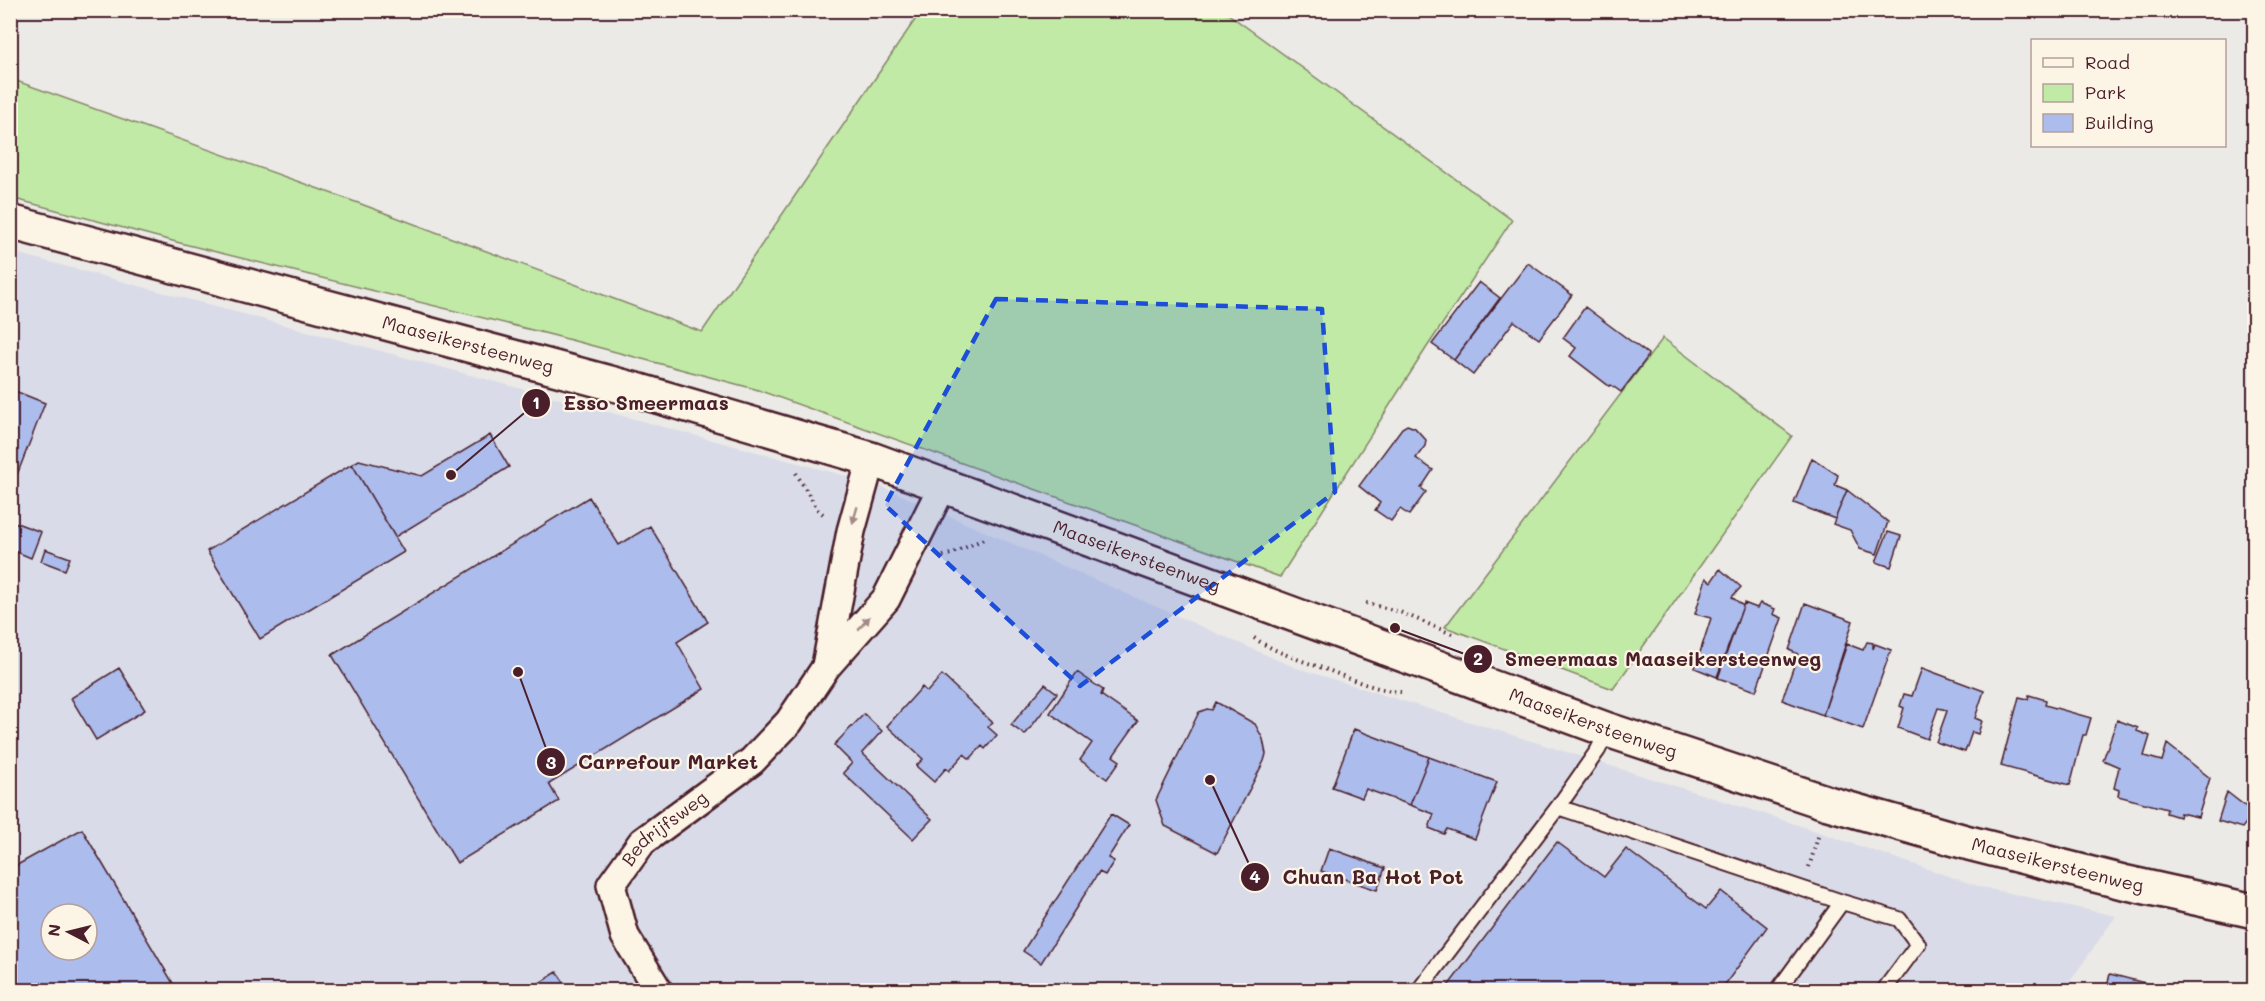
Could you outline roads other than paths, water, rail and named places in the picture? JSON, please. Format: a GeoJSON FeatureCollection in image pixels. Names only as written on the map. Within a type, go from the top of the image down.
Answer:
{"type":"FeatureCollection","features":[{"type":"Feature","properties":{"kind":"main road","name":"Maaseikersteenweg"},"geometry":{"type":"LineString","coordinates":[[10,222],[640,391],[871,459],[1608,730],[1828,802],[1969,843],[2123,882],[2254,911]]}},
{"type":"Feature","properties":{"kind":"street","name":"Bedrijfsweg"},"geometry":{"type":"LineString","coordinates":[[826,667],[851,531],[871,459]]}},
{"type":"Feature","properties":{"kind":"street","name":"Bedrijfsweg"},"geometry":{"type":"LineString","coordinates":[[658,990],[625,936],[611,885],[642,842],[752,761],[789,722],[826,667],[886,599],[943,485]]}},
{"type":"Feature","properties":{"kind":"lane"},"geometry":{"type":"LineString","coordinates":[[1419,990],[1558,807],[1599,750],[1608,730]]}},
{"type":"Feature","properties":{"kind":"lane"},"geometry":{"type":"LineString","coordinates":[[1558,807],[1842,903],[1899,919],[1918,944],[1884,990]]}},
{"type":"Feature","properties":{"kind":"lane"},"geometry":{"type":"LineString","coordinates":[[1778,990],[1842,903]]}},
{"type":"Feature","properties":{"kind":"place","name":"Esso Smeermaas"},"geometry":{"type":"Point","coordinates":[451,475]}},
{"type":"Feature","properties":{"kind":"place","name":"Smeermaas Maaseikersteenweg"},"geometry":{"type":"Point","coordinates":[1395,628]}},
{"type":"Feature","properties":{"kind":"place","name":"Carrefour Market"},"geometry":{"type":"Point","coordinates":[518,672]}},
{"type":"Feature","properties":{"kind":"place","name":"Chuan Ba Hot Pot"},"geometry":{"type":"Point","coordinates":[1210,780]}}]}
